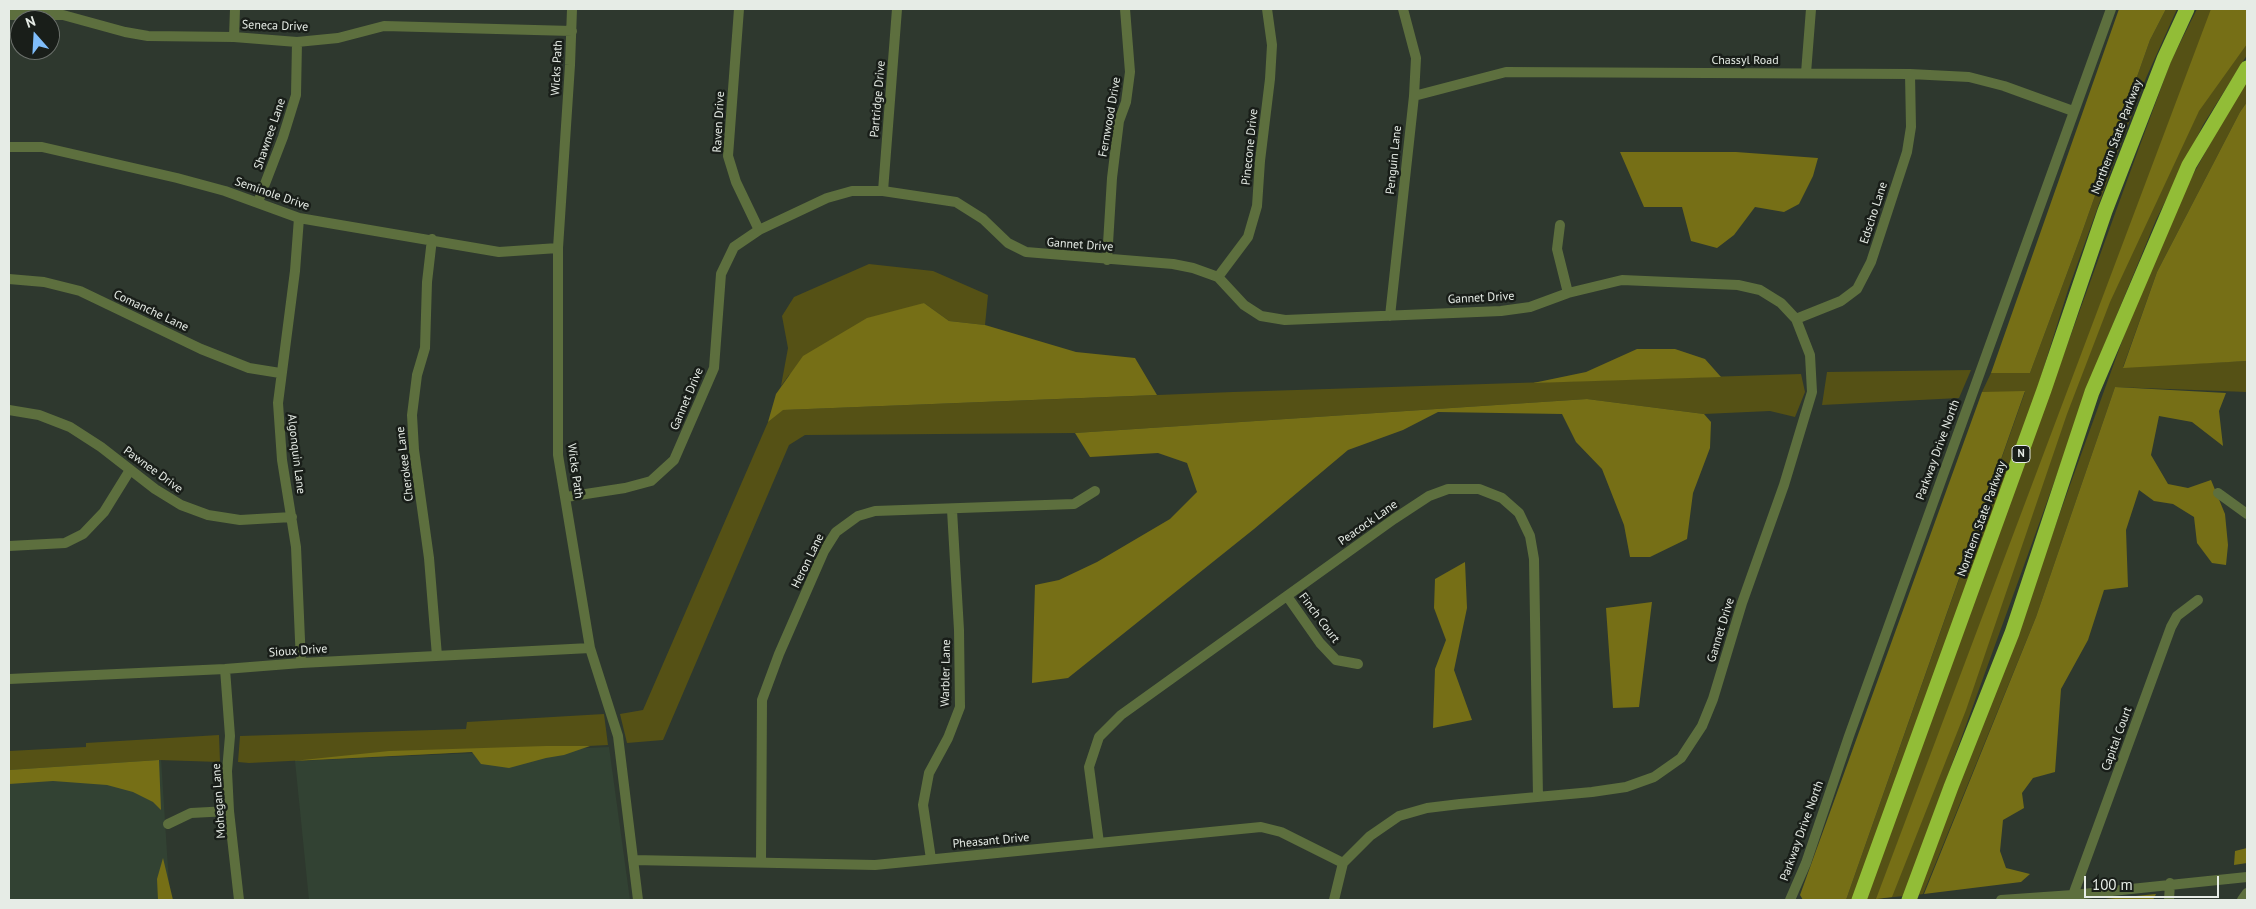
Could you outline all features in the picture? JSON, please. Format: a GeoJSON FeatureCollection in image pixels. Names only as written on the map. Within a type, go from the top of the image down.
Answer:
{"type":"FeatureCollection","features":[{"type":"Feature","properties":{"kind":"highway","name":"Northern State Parkway"},"geometry":{"type":"LineString","coordinates":[[1859,900],[2044,390],[2105,211],[2164,59],[2187,9]]}},
{"type":"Feature","properties":{"kind":"highway"},"geometry":{"type":"LineString","coordinates":[[1909,900],[2012,633],[2092,392],[2189,165],[2247,68]]}},
{"type":"Feature","properties":{"kind":"street"},"geometry":{"type":"LineString","coordinates":[[234,37],[235,9]]}},
{"type":"Feature","properties":{"kind":"street","name":"Wicks Path"},"geometry":{"type":"LineString","coordinates":[[572,9],[558,248],[558,454],[590,648],[618,736],[638,900]]}},
{"type":"Feature","properties":{"kind":"street","name":"Raven Drive"},"geometry":{"type":"LineString","coordinates":[[739,9],[728,156],[736,182],[758,230]]}},
{"type":"Feature","properties":{"kind":"street","name":"Partridge Drive"},"geometry":{"type":"LineString","coordinates":[[883,191],[897,9]]}},
{"type":"Feature","properties":{"kind":"street","name":"Fernwood Drive"},"geometry":{"type":"LineString","coordinates":[[1107,260],[1119,121],[1126,102],[1130,72],[1125,9]]}},
{"type":"Feature","properties":{"kind":"street","name":"Pinecone Drive"},"geometry":{"type":"LineString","coordinates":[[1218,278],[1248,237],[1258,206],[1260,161],[1270,79],[1272,45],[1267,9]]}},
{"type":"Feature","properties":{"kind":"street","name":"Penguin Lane"},"geometry":{"type":"LineString","coordinates":[[1390,316],[1414,96],[1416,58],[1403,9]]}},
{"type":"Feature","properties":{"kind":"street"},"geometry":{"type":"LineString","coordinates":[[1806,73],[1810,9]]}},
{"type":"Feature","properties":{"kind":"street","name":"Parkway Drive North"},"geometry":{"type":"LineString","coordinates":[[1790,900],[1806,863],[1848,736],[2111,9]]}},
{"type":"Feature","properties":{"kind":"street","name":"Seneca Drive"},"geometry":{"type":"LineString","coordinates":[[9,15],[63,15],[125,32],[148,36],[234,37],[297,42],[338,38],[384,26],[572,31]]}},
{"type":"Feature","properties":{"kind":"street","name":"Shawnee Lane"},"geometry":{"type":"LineString","coordinates":[[258,202],[283,137],[296,95],[297,42]]}},
{"type":"Feature","properties":{"kind":"street","name":"Chassyl Road"},"geometry":{"type":"LineString","coordinates":[[1414,96],[1506,72],[1910,74],[1969,77],[2004,86],[2073,111]]}},
{"type":"Feature","properties":{"kind":"street","name":"Edscho Lane"},"geometry":{"type":"LineString","coordinates":[[1796,318],[1841,301],[1852,293],[1857,289],[1871,262],[1906,152],[1911,127],[1910,74]]}},
{"type":"Feature","properties":{"kind":"street","name":"Seminole Drive"},"geometry":{"type":"LineString","coordinates":[[9,147],[42,147],[177,178],[258,202],[299,218],[499,252],[558,248]]}},
{"type":"Feature","properties":{"kind":"street","name":"Gannet Drive"},"geometry":{"type":"LineString","coordinates":[[566,497],[625,488],[651,481],[674,460],[714,368],[721,274],[734,247],[758,230],[827,198],[852,191],[883,191],[956,202],[983,219],[1008,243],[1026,252],[1173,264],[1194,268],[1218,278],[1244,305],[1261,316],[1285,320],[1501,311],[1530,307],[1568,293],[1622,280],[1738,285],[1760,290],[1780,304],[1796,318],[1810,355],[1812,392],[1784,485],[1742,603],[1713,699],[1702,726],[1680,758],[1654,777],[1626,787],[1427,808],[1398,816],[1370,836],[1343,863]]}},
{"type":"Feature","properties":{"kind":"street","name":"Algonquin Lane"},"geometry":{"type":"LineString","coordinates":[[299,218],[295,271],[280,373],[278,432],[296,547],[301,663]]}},
{"type":"Feature","properties":{"kind":"street"},"geometry":{"type":"LineString","coordinates":[[1560,225],[1557,249],[1568,293]]}},
{"type":"Feature","properties":{"kind":"street","name":"Cherokee Lane"},"geometry":{"type":"LineString","coordinates":[[432,240],[427,282],[425,348],[418,375],[412,415],[414,450],[429,558],[437,656]]}},
{"type":"Feature","properties":{"kind":"street","name":"Comanche Lane"},"geometry":{"type":"LineString","coordinates":[[9,280],[44,282],[80,291],[201,349],[249,368],[280,373]]}},
{"type":"Feature","properties":{"kind":"street","name":"Pawnee Drive"},"geometry":{"type":"LineString","coordinates":[[9,410],[39,415],[70,427],[181,505],[208,515],[240,520],[292,517]]}},
{"type":"Feature","properties":{"kind":"street"},"geometry":{"type":"LineString","coordinates":[[9,546],[65,543],[83,534],[104,512],[130,470]]}},
{"type":"Feature","properties":{"kind":"street","name":"Peacock Lane"},"geometry":{"type":"LineString","coordinates":[[1099,843],[1089,767],[1099,737],[1121,715],[1287,596],[1429,496],[1448,490],[1479,489],[1502,498],[1519,514],[1530,536],[1534,559],[1538,797]]}},
{"type":"Feature","properties":{"kind":"street","name":"Heron Lane"},"geometry":{"type":"LineString","coordinates":[[761,862],[762,700],[824,551],[836,532],[858,516],[875,511],[952,510],[1074,504],[1095,490]]}},
{"type":"Feature","properties":{"kind":"street"},"geometry":{"type":"LineString","coordinates":[[2218,493],[2247,514]]}},
{"type":"Feature","properties":{"kind":"street","name":"Warbler Lane"},"geometry":{"type":"LineString","coordinates":[[931,859],[923,805],[929,773],[948,738],[960,706],[959,630],[952,510]]}},
{"type":"Feature","properties":{"kind":"street","name":"Finch Court"},"geometry":{"type":"LineString","coordinates":[[1287,596],[1320,643],[1336,660],[1358,664]]}},
{"type":"Feature","properties":{"kind":"street","name":"Capital Court"},"geometry":{"type":"LineString","coordinates":[[2073,895],[2171,627],[2181,612],[2198,600]]}},
{"type":"Feature","properties":{"kind":"street","name":"Sioux Drive"},"geometry":{"type":"LineString","coordinates":[[9,679],[225,669],[301,663],[590,648]]}},
{"type":"Feature","properties":{"kind":"street","name":"Mohegan Lane"},"geometry":{"type":"LineString","coordinates":[[225,669],[230,736],[227,770],[229,811],[239,900]]}},
{"type":"Feature","properties":{"kind":"street"},"geometry":{"type":"LineString","coordinates":[[168,824],[190,813],[229,811]]}},
{"type":"Feature","properties":{"kind":"street","name":"Pheasant Drive"},"geometry":{"type":"LineString","coordinates":[[632,860],[875,865],[1261,827],[1281,832],[1343,863]]}},
{"type":"Feature","properties":{"kind":"street"},"geometry":{"type":"LineString","coordinates":[[1334,900],[1343,863]]}},
{"type":"Feature","properties":{"kind":"street"},"geometry":{"type":"LineString","coordinates":[[2001,900],[2073,895],[2170,883],[2245,877],[2247,887]]}},
{"type":"Feature","properties":{"kind":"street"},"geometry":{"type":"LineString","coordinates":[[2168,900],[2170,883]]}},
{"type":"Feature","properties":{"kind":"street"},"geometry":{"type":"LineString","coordinates":[[2245,900],[2247,893]]}},
{"type":"Feature","properties":{"kind":"shaded area"},"geometry":{"type":"Polygon","coordinates":[[[2119,9],[2166,9],[2150,40],[2030,373],[1991,373],[2119,9]]]}},
{"type":"Feature","properties":{"kind":"shaded area"},"geometry":{"type":"Polygon","coordinates":[[[2166,9],[2177,9],[2146,78],[2114,162],[2068,290],[2033,402],[1853,900],[1846,900],[2025,392],[1982,392],[1991,373],[2030,373],[2150,40],[2166,9]]]}},
{"type":"Feature","properties":{"kind":"shaded area"},"geometry":{"type":"Polygon","coordinates":[[[2197,9],[2247,9],[2247,55],[2203,125],[2156,220],[2101,353],[1904,896],[1865,900],[2171,61],[2197,9]]]}},
{"type":"Feature","properties":{"kind":"shaded area"},"geometry":{"type":"Polygon","coordinates":[[[2211,9],[2247,9],[2247,44],[2199,111],[2110,302],[2067,414],[1966,710],[1892,897],[1876,899],[2211,9]]]}},
{"type":"Feature","properties":{"kind":"shaded area"},"geometry":{"type":"Polygon","coordinates":[[[2247,77],[2247,102],[2240,112],[2157,272],[2123,367],[2247,361],[2247,392],[2115,387],[2036,617],[1923,894],[1917,895],[2005,665],[2147,272],[2190,180],[2247,77]]]}},
{"type":"Feature","properties":{"kind":"shaded area"},"geometry":{"type":"Polygon","coordinates":[[[2247,102],[2247,361],[2123,368],[2157,272],[2240,112],[2247,102]]]}},
{"type":"Feature","properties":{"kind":"shaded area"},"geometry":{"type":"Polygon","coordinates":[[[1620,152],[1736,152],[1818,158],[1813,176],[1799,204],[1784,212],[1755,207],[1734,235],[1717,248],[1691,241],[1682,207],[1644,207],[1620,152]]]}},
{"type":"Feature","properties":{"kind":"shaded area"},"geometry":{"type":"Polygon","coordinates":[[[869,264],[933,271],[988,295],[985,325],[949,321],[924,303],[789,375],[781,386],[788,348],[782,316],[794,297],[869,264]]]}},
{"type":"Feature","properties":{"kind":"shaded area"},"geometry":{"type":"Polygon","coordinates":[[[924,303],[949,321],[985,325],[1076,352],[1135,358],[1157,395],[783,410],[768,422],[776,394],[803,356],[867,318],[924,303]]]}},
{"type":"Feature","properties":{"kind":"shaded area"},"geometry":{"type":"Polygon","coordinates":[[[1637,349],[1675,349],[1705,359],[1721,377],[1533,383],[1586,372],[1637,349]]]}},
{"type":"Feature","properties":{"kind":"shaded area"},"geometry":{"type":"Polygon","coordinates":[[[1971,370],[1959,398],[1822,405],[1827,372],[1971,370]]]}},
{"type":"Feature","properties":{"kind":"shaded area"},"geometry":{"type":"Polygon","coordinates":[[[1801,374],[1805,392],[1795,417],[1770,411],[1704,414],[1587,399],[1075,433],[805,435],[789,445],[663,740],[627,743],[620,714],[643,710],[768,422],[782,410],[1233,392],[1801,374]]]}},
{"type":"Feature","properties":{"kind":"shaded area"},"geometry":{"type":"Polygon","coordinates":[[[2115,387],[2226,393],[2219,411],[2223,446],[2192,422],[2159,416],[2151,455],[2168,484],[2188,488],[2211,480],[2225,514],[2228,545],[2226,565],[2212,563],[2197,543],[2194,517],[2173,504],[2154,501],[2139,490],[2126,530],[2128,587],[2104,590],[2088,640],[2061,689],[2055,772],[2033,778],[2022,793],[2024,808],[2003,820],[2000,851],[2006,868],[2030,874],[2021,882],[1924,894],[2036,617],[2115,387]]]}},
{"type":"Feature","properties":{"kind":"shaded area"},"geometry":{"type":"Polygon","coordinates":[[[2025,391],[1846,900],[1803,900],[1800,895],[1982,392],[2025,391]]]}},
{"type":"Feature","properties":{"kind":"shaded area"},"geometry":{"type":"Polygon","coordinates":[[[1587,399],[1704,414],[1711,422],[1710,448],[1693,493],[1687,539],[1650,557],[1630,557],[1624,525],[1602,469],[1576,442],[1562,414],[1438,412],[1403,430],[1348,450],[1254,529],[1068,678],[1032,683],[1035,585],[1059,580],[1097,562],[1170,519],[1197,492],[1187,463],[1158,453],[1090,457],[1075,433],[1587,399]]]}},
{"type":"Feature","properties":{"kind":"shaded area"},"geometry":{"type":"Polygon","coordinates":[[[1465,562],[1467,608],[1454,670],[1472,720],[1433,728],[1435,669],[1446,640],[1434,608],[1435,579],[1465,562]]]}},
{"type":"Feature","properties":{"kind":"shaded area"},"geometry":{"type":"Polygon","coordinates":[[[1652,602],[1639,707],[1613,708],[1606,608],[1652,602]]]}},
{"type":"Feature","properties":{"kind":"shaded area"},"geometry":{"type":"Polygon","coordinates":[[[604,714],[608,745],[249,763],[238,762],[240,736],[466,729],[467,722],[604,714]]]}},
{"type":"Feature","properties":{"kind":"shaded area"},"geometry":{"type":"Polygon","coordinates":[[[219,735],[220,762],[159,760],[9,770],[9,751],[86,747],[86,743],[219,735]]]}},
{"type":"Feature","properties":{"kind":"shaded area"},"geometry":{"type":"Polygon","coordinates":[[[590,746],[564,755],[509,768],[481,764],[472,752],[293,761],[389,751],[590,746]]]}},
{"type":"Feature","properties":{"kind":"shaded area"},"geometry":{"type":"Polygon","coordinates":[[[609,747],[630,900],[309,900],[295,761],[609,747]]]}},
{"type":"Feature","properties":{"kind":"shaded area"},"geometry":{"type":"Polygon","coordinates":[[[161,758],[170,900],[9,900],[9,766],[161,758]]]}},
{"type":"Feature","properties":{"kind":"shaded area"},"geometry":{"type":"Polygon","coordinates":[[[159,760],[161,810],[153,802],[133,792],[107,785],[53,781],[9,784],[9,770],[159,760]]]}},
{"type":"Feature","properties":{"kind":"shaded area"},"geometry":{"type":"Polygon","coordinates":[[[2247,848],[2247,863],[2234,865],[2235,851],[2247,848]]]}},
{"type":"Feature","properties":{"kind":"shaded area"},"geometry":{"type":"Polygon","coordinates":[[[163,858],[173,900],[158,900],[157,879],[163,858]]]}},
{"type":"Feature","properties":{"kind":"shaded area"},"geometry":{"type":"Polygon","coordinates":[[[2156,894],[2153,900],[2095,900],[2156,894]]]}}]}
